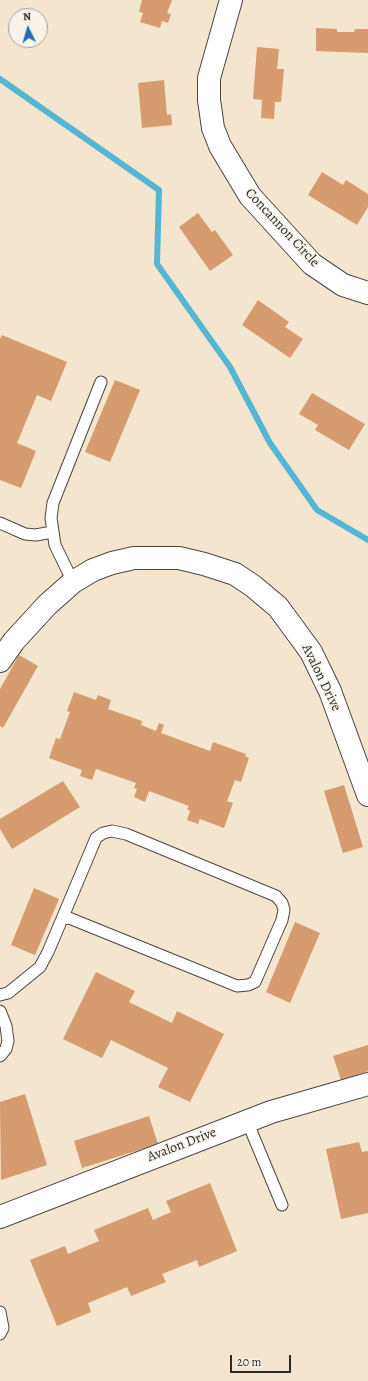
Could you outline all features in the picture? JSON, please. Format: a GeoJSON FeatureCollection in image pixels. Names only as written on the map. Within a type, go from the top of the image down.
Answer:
{"type":"FeatureCollection","features":[{"type":"Feature","properties":{"kind":"street","name":"Concannon Circle"},"geometry":{"type":"LineString","coordinates":[[231,0],[209,78],[209,100],[213,128],[220,146],[250,196],[312,264],[343,285],[368,293]]}},
{"type":"Feature","properties":{"kind":"street","name":"Avalon Drive"},"geometry":{"type":"LineString","coordinates":[[0,661],[14,641],[47,605],[73,582],[93,570],[112,563],[134,558],[152,557],[179,558],[235,574],[253,586],[278,608],[311,652],[335,704],[368,795]]}},
{"type":"Feature","properties":{"kind":"street","name":"Avalon Drive"},"geometry":{"type":"LineString","coordinates":[[0,1217],[271,1112],[368,1084]]}},
{"type":"Feature","properties":{"kind":"lane"},"geometry":{"type":"LineString","coordinates":[[73,582],[55,545],[51,518],[53,503],[101,382]]}},
{"type":"Feature","properties":{"kind":"lane"},"geometry":{"type":"LineString","coordinates":[[0,523],[25,534],[36,535],[52,532]]}},
{"type":"Feature","properties":{"kind":"lane"},"geometry":{"type":"LineString","coordinates":[[0,995],[8,994],[40,967],[96,838],[103,833],[112,831],[126,834],[276,896],[282,903],[284,910],[282,920],[254,982],[248,986],[237,986],[69,918],[62,919]]}},
{"type":"Feature","properties":{"kind":"lane"},"geometry":{"type":"LineString","coordinates":[[0,1011],[6,1026],[8,1041],[6,1049],[0,1056]]}},
{"type":"Feature","properties":{"kind":"lane"},"geometry":{"type":"LineString","coordinates":[[247,1121],[282,1205]]}},
{"type":"Feature","properties":{"kind":"lane"},"geometry":{"type":"LineString","coordinates":[[0,1312],[3,1328],[0,1334]]}},
{"type":"Feature","properties":{"kind":"building"},"geometry":{"type":"Polygon","coordinates":[[[142,0],[172,0],[167,13],[171,14],[168,23],[162,21],[160,28],[140,22],[143,13],[139,12],[142,0]]]}},
{"type":"Feature","properties":{"kind":"building"},"geometry":{"type":"Polygon","coordinates":[[[316,28],[337,29],[337,32],[354,32],[355,29],[368,29],[368,53],[316,51],[316,28]]]}},
{"type":"Feature","properties":{"kind":"building"},"geometry":{"type":"Polygon","coordinates":[[[257,47],[279,49],[277,69],[284,69],[281,102],[275,102],[274,119],[261,118],[262,100],[253,99],[257,47]]]}},
{"type":"Feature","properties":{"kind":"building"},"geometry":{"type":"Polygon","coordinates":[[[164,80],[167,115],[171,114],[172,125],[142,128],[138,83],[164,80]]]}},
{"type":"Feature","properties":{"kind":"building"},"geometry":{"type":"Polygon","coordinates":[[[322,172],[343,185],[346,180],[368,194],[368,207],[357,225],[308,195],[322,172]]]}},
{"type":"Feature","properties":{"kind":"building"},"geometry":{"type":"Polygon","coordinates":[[[198,213],[212,232],[215,230],[233,255],[210,271],[179,227],[198,213]]]}},
{"type":"Feature","properties":{"kind":"building"},"geometry":{"type":"Polygon","coordinates":[[[258,300],[289,322],[285,327],[303,339],[290,358],[242,325],[258,300]]]}},
{"type":"Feature","properties":{"kind":"building"},"geometry":{"type":"Polygon","coordinates":[[[2,335],[67,362],[51,401],[37,395],[17,443],[36,451],[21,488],[0,480],[0,339],[2,335]]]}},
{"type":"Feature","properties":{"kind":"building"},"geometry":{"type":"Polygon","coordinates":[[[115,380],[140,390],[110,462],[85,452],[115,380]]]}},
{"type":"Feature","properties":{"kind":"building"},"geometry":{"type":"Polygon","coordinates":[[[312,393],[365,424],[349,450],[315,430],[318,425],[299,414],[312,393]]]}},
{"type":"Feature","properties":{"kind":"building"},"geometry":{"type":"Polygon","coordinates":[[[19,655],[38,666],[3,728],[0,726],[0,689],[19,655]]]}},
{"type":"Feature","properties":{"kind":"building"},"geometry":{"type":"Polygon","coordinates":[[[74,692],[96,700],[98,695],[111,700],[108,709],[142,721],[141,725],[156,731],[159,723],[164,725],[161,733],[210,751],[213,742],[246,754],[245,756],[249,758],[241,782],[235,780],[227,801],[233,803],[224,828],[200,819],[198,824],[187,820],[190,811],[187,809],[189,806],[149,791],[145,802],[134,797],[137,789],[134,788],[136,783],[96,769],[92,780],[80,776],[82,770],[49,758],[56,738],[60,739],[70,712],[67,711],[74,692]]]}},
{"type":"Feature","properties":{"kind":"building"},"geometry":{"type":"Polygon","coordinates":[[[63,781],[80,807],[12,849],[0,829],[0,819],[63,781]]]}},
{"type":"Feature","properties":{"kind":"building"},"geometry":{"type":"Polygon","coordinates":[[[344,785],[363,847],[343,853],[324,791],[344,785]]]}},
{"type":"Feature","properties":{"kind":"building"},"geometry":{"type":"Polygon","coordinates":[[[34,888],[59,899],[35,955],[11,945],[34,888]]]}},
{"type":"Feature","properties":{"kind":"building"},"geometry":{"type":"Polygon","coordinates":[[[295,922],[320,933],[290,1003],[266,992],[295,922]]]}},
{"type":"Feature","properties":{"kind":"building"},"geometry":{"type":"Polygon","coordinates":[[[96,972],[135,991],[129,1002],[172,1023],[177,1011],[224,1034],[190,1102],[158,1087],[168,1068],[111,1040],[102,1058],[63,1039],[96,972]]]}},
{"type":"Feature","properties":{"kind":"building"},"geometry":{"type":"Polygon","coordinates":[[[368,1045],[368,1071],[341,1080],[333,1056],[368,1045]]]}},
{"type":"Feature","properties":{"kind":"building"},"geometry":{"type":"Polygon","coordinates":[[[25,1094],[47,1165],[1,1180],[0,1102],[25,1094]]]}},
{"type":"Feature","properties":{"kind":"building"},"geometry":{"type":"Polygon","coordinates":[[[149,1116],[158,1144],[82,1168],[74,1141],[149,1116]]]}},
{"type":"Feature","properties":{"kind":"building"},"geometry":{"type":"Polygon","coordinates":[[[359,1142],[362,1152],[368,1151],[368,1213],[341,1219],[326,1149],[359,1142]]]}},
{"type":"Feature","properties":{"kind":"building"},"geometry":{"type":"Polygon","coordinates":[[[210,1183],[237,1251],[199,1267],[197,1260],[162,1274],[166,1282],[131,1296],[127,1287],[88,1303],[91,1312],[57,1326],[30,1260],[65,1246],[68,1254],[99,1241],[94,1230],[148,1208],[153,1220],[171,1212],[166,1201],[210,1183]]]}},
{"type":"Feature","properties":{"kind":"waterway"},"geometry":{"type":"LineString","coordinates":[[0,79],[159,190],[157,264],[230,367],[270,443],[317,510],[368,540]]}}]}
